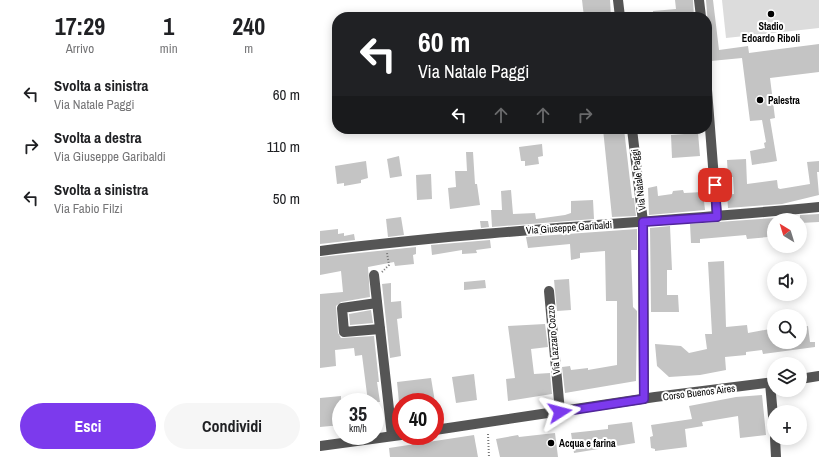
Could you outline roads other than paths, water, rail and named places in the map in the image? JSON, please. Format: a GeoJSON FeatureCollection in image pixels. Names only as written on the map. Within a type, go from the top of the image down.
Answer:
{"type":"FeatureCollection","features":[{"type":"Feature","properties":{"kind":"street"},"geometry":{"type":"LineString","coordinates":[[618,0],[619,12]]}},
{"type":"Feature","properties":{"kind":"street"},"geometry":{"type":"LineString","coordinates":[[699,0],[700,12]]}},
{"type":"Feature","properties":{"kind":"street","name":"Via Natale Paggi"},"geometry":{"type":"LineString","coordinates":[[633,134],[643,222],[644,399]]}},
{"type":"Feature","properties":{"kind":"street"},"geometry":{"type":"LineString","coordinates":[[710,134],[717,217]]}},
{"type":"Feature","properties":{"kind":"street","name":"Via Giuseppe Garibaldi"},"geometry":{"type":"LineString","coordinates":[[320,251],[385,242],[469,234],[717,217],[819,207]]}},
{"type":"Feature","properties":{"kind":"street"},"geometry":{"type":"LineString","coordinates":[[374,275],[380,329],[392,405]]}},
{"type":"Feature","properties":{"kind":"street","name":"Via Lazzaro Cozzo"},"geometry":{"type":"LineString","coordinates":[[549,291],[560,412]]}},
{"type":"Feature","properties":{"kind":"street"},"geometry":{"type":"LineString","coordinates":[[377,303],[342,308],[344,332],[380,329]]}},
{"type":"Feature","properties":{"kind":"street"},"geometry":{"type":"LineString","coordinates":[[807,378],[819,376]]}},
{"type":"Feature","properties":{"kind":"street","name":"Corso Buenos Aires"},"geometry":{"type":"LineString","coordinates":[[444,429],[644,399],[767,384]]}},
{"type":"Feature","properties":{"kind":"street"},"geometry":{"type":"LineString","coordinates":[[320,446],[392,437]]}},
{"type":"Feature","properties":{"kind":"street"},"geometry":{"type":"LineString","coordinates":[[775,445],[776,457]]}},
{"type":"Feature","properties":{"kind":"place","name":"Stadio Edoardo Riboli"},"geometry":{"type":"Point","coordinates":[771,14]}},
{"type":"Feature","properties":{"kind":"place","name":"Palestra"},"geometry":{"type":"Point","coordinates":[760,100]}},
{"type":"Feature","properties":{"kind":"place","name":"Acqua e farina"},"geometry":{"type":"Point","coordinates":[551,443]}}]}
